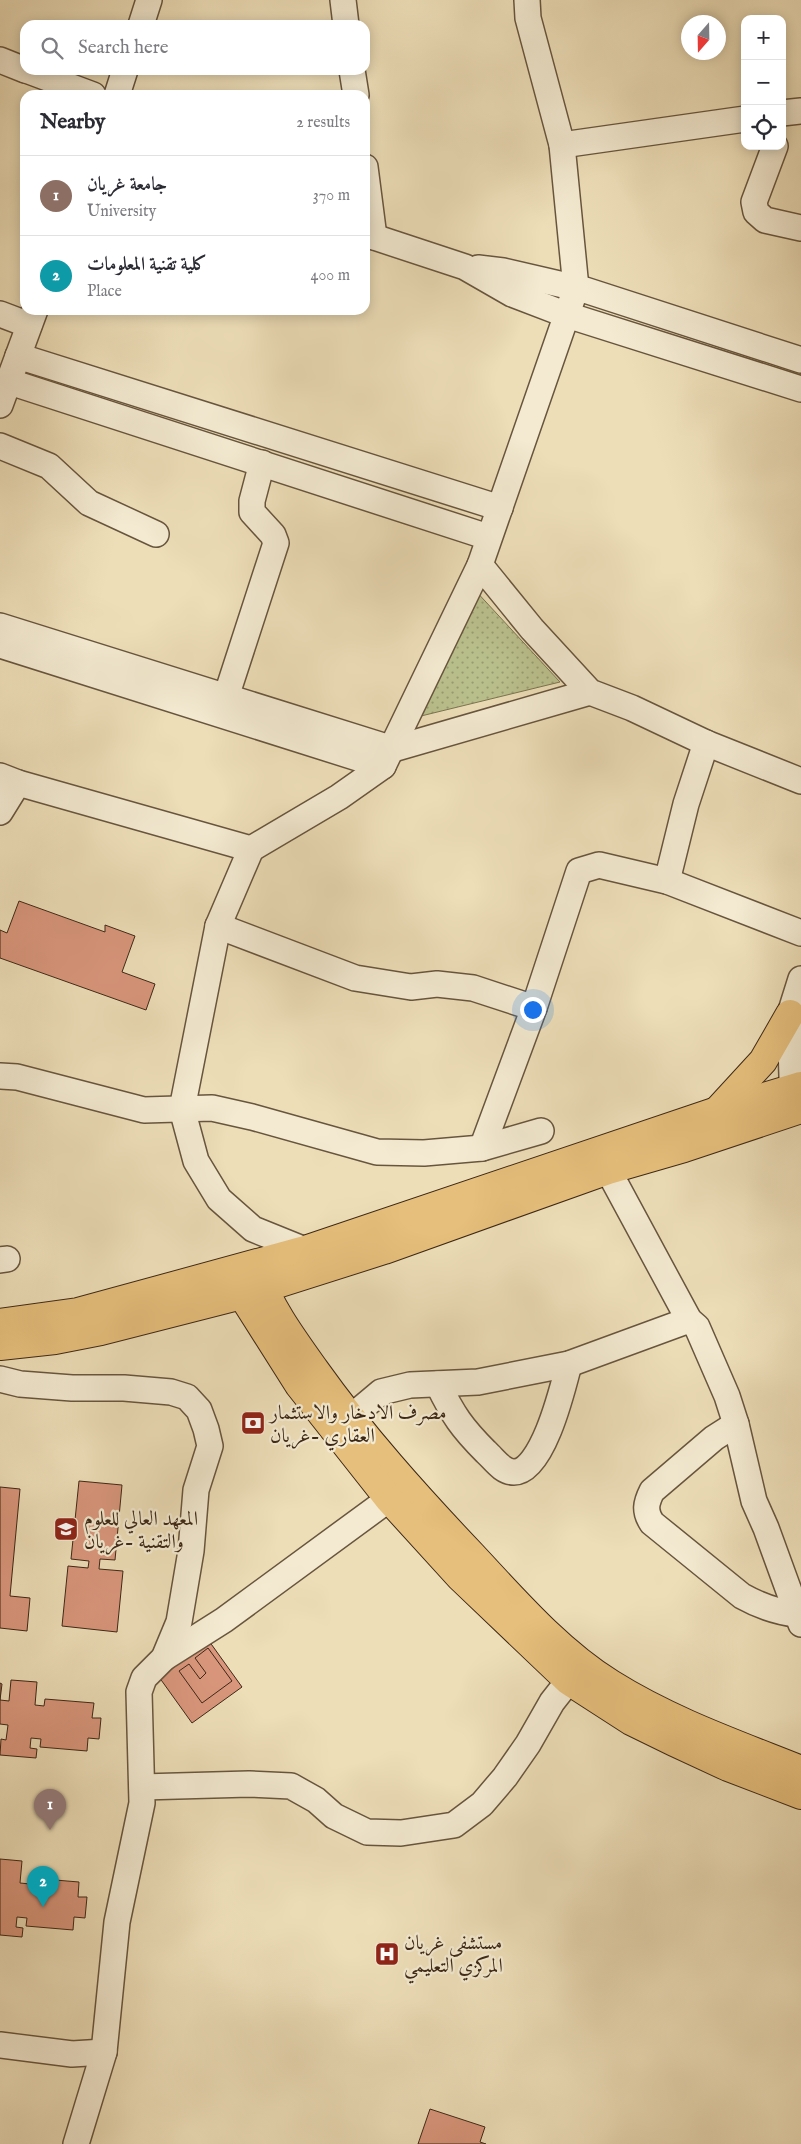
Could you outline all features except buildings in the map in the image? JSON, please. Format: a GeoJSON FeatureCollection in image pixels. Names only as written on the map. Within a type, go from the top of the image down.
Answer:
{"type":"FeatureCollection","features":[{"type":"Feature","properties":{"kind":"main road"},"geometry":{"type":"LineString","coordinates":[[718,1111],[764,1061],[790,1014]]}},
{"type":"Feature","properties":{"kind":"main road"},"geometry":{"type":"LineString","coordinates":[[0,1346],[55,1340],[101,1332],[248,1279],[305,1250],[718,1111],[797,1099]]}},
{"type":"Feature","properties":{"kind":"main road"},"geometry":{"type":"LineString","coordinates":[[0,1323],[78,1312],[384,1250],[608,1170],[684,1148],[797,1099]]}},
{"type":"Feature","properties":{"kind":"main road"},"geometry":{"type":"LineString","coordinates":[[248,1279],[350,1418],[576,1672],[611,1684],[689,1725],[801,1770]]}},
{"type":"Feature","properties":{"kind":"main road"},"geometry":{"type":"LineString","coordinates":[[248,1279],[299,1385],[389,1499],[460,1577],[576,1672],[632,1721],[728,1767],[801,1795]]}},
{"type":"Feature","properties":{"kind":"street"},"geometry":{"type":"LineString","coordinates":[[143,20],[150,0]]}},
{"type":"Feature","properties":{"kind":"street"},"geometry":{"type":"LineString","coordinates":[[343,0],[345,20]]}},
{"type":"Feature","properties":{"kind":"street"},"geometry":{"type":"LineString","coordinates":[[388,757],[480,564],[576,288],[562,145],[528,18],[527,0]]}},
{"type":"Feature","properties":{"kind":"street"},"geometry":{"type":"LineString","coordinates":[[0,60],[20,68]]}},
{"type":"Feature","properties":{"kind":"street"},"geometry":{"type":"LineString","coordinates":[[39,75],[80,90]]}},
{"type":"Feature","properties":{"kind":"street"},"geometry":{"type":"LineString","coordinates":[[119,90],[123,75]]}},
{"type":"Feature","properties":{"kind":"street"},"geometry":{"type":"LineString","coordinates":[[353,75],[355,90]]}},
{"type":"Feature","properties":{"kind":"street"},"geometry":{"type":"LineString","coordinates":[[562,145],[741,120]]}},
{"type":"Feature","properties":{"kind":"street"},"geometry":{"type":"LineString","coordinates":[[774,150],[754,202],[756,212],[764,220],[801,228]]}},
{"type":"Feature","properties":{"kind":"street"},"geometry":{"type":"LineString","coordinates":[[370,235],[465,267],[512,294],[568,315],[801,389]]}},
{"type":"Feature","properties":{"kind":"street"},"geometry":{"type":"LineString","coordinates":[[465,267],[503,271],[576,288],[801,360]]}},
{"type":"Feature","properties":{"kind":"street"},"geometry":{"type":"LineString","coordinates":[[0,314],[32,317],[0,404]]}},
{"type":"Feature","properties":{"kind":"street"},"geometry":{"type":"LineString","coordinates":[[18,356],[500,508]]}},
{"type":"Feature","properties":{"kind":"street"},"geometry":{"type":"LineString","coordinates":[[8,381],[488,538]]}},
{"type":"Feature","properties":{"kind":"street"},"geometry":{"type":"LineString","coordinates":[[0,446],[49,466],[88,503],[156,534]]}},
{"type":"Feature","properties":{"kind":"street"},"geometry":{"type":"LineString","coordinates":[[226,697],[276,543],[273,535],[252,512],[252,501],[262,464]]}},
{"type":"Feature","properties":{"kind":"street"},"geometry":{"type":"LineString","coordinates":[[480,564],[532,629],[590,692],[632,708],[706,743],[801,781]]}},
{"type":"Feature","properties":{"kind":"street"},"geometry":{"type":"LineString","coordinates":[[0,626],[226,697],[388,757]]}},
{"type":"Feature","properties":{"kind":"street"},"geometry":{"type":"LineString","coordinates":[[0,645],[388,757]]}},
{"type":"Feature","properties":{"kind":"street"},"geometry":{"type":"LineString","coordinates":[[305,1250],[253,1229],[219,1199],[196,1161],[182,1109],[218,926],[251,849],[338,797],[388,757],[590,692]]}},
{"type":"Feature","properties":{"kind":"street"},"geometry":{"type":"LineString","coordinates":[[667,881],[686,804],[706,743]]}},
{"type":"Feature","properties":{"kind":"street"},"geometry":{"type":"LineString","coordinates":[[0,812],[9,779],[251,849]]}},
{"type":"Feature","properties":{"kind":"street"},"geometry":{"type":"LineString","coordinates":[[482,1148],[534,1008],[579,871],[598,865],[667,881],[801,933]]}},
{"type":"Feature","properties":{"kind":"street"},"geometry":{"type":"LineString","coordinates":[[218,926],[355,978],[411,987],[437,984],[473,988],[534,1008]]}},
{"type":"Feature","properties":{"kind":"street"},"geometry":{"type":"LineString","coordinates":[[797,1099],[790,1014],[801,979]]}},
{"type":"Feature","properties":{"kind":"street"},"geometry":{"type":"LineString","coordinates":[[0,1076],[17,1077],[144,1110],[212,1108],[252,1117],[377,1152],[424,1153],[482,1148],[541,1131]]}},
{"type":"Feature","properties":{"kind":"street"},"geometry":{"type":"LineString","coordinates":[[608,1170],[688,1320],[696,1327],[714,1362],[736,1424],[754,1501],[766,1528],[799,1619]]}},
{"type":"Feature","properties":{"kind":"street"},"geometry":{"type":"LineString","coordinates":[[350,1418],[381,1392],[410,1385],[478,1382],[570,1364],[688,1320]]}},
{"type":"Feature","properties":{"kind":"street"},"geometry":{"type":"LineString","coordinates":[[438,1384],[450,1410],[462,1428],[502,1468],[513,1472],[522,1470],[532,1461],[541,1447],[554,1417],[570,1364]]}},
{"type":"Feature","properties":{"kind":"street"},"geometry":{"type":"LineString","coordinates":[[0,1379],[20,1384],[55,1387],[133,1388],[171,1392],[187,1397],[199,1410],[210,1446],[196,1490],[191,1551],[179,1622],[164,1658]]}},
{"type":"Feature","properties":{"kind":"street"},"geometry":{"type":"LineString","coordinates":[[736,1424],[708,1443],[652,1491],[646,1502],[647,1515],[652,1523],[742,1596],[757,1604],[799,1619]]}},
{"type":"Feature","properties":{"kind":"street"},"geometry":{"type":"LineString","coordinates":[[76,2144],[104,2052],[117,1922],[142,1803],[139,1692],[144,1678],[164,1658],[224,1620],[389,1499]]}},
{"type":"Feature","properties":{"kind":"street"},"geometry":{"type":"LineString","coordinates":[[142,1787],[250,1784],[291,1786],[316,1800],[334,1816],[366,1832],[401,1833],[454,1825],[482,1804],[505,1777],[528,1744],[552,1702],[576,1672]]}},
{"type":"Feature","properties":{"kind":"street"},"geometry":{"type":"LineString","coordinates":[[0,2045],[72,2054],[104,2052]]}},
{"type":"Feature","properties":{"kind":"green space"},"geometry":{"type":"Polygon","coordinates":[[[473,588],[560,682],[421,716],[473,588]]]}},
{"type":"Feature","properties":{"kind":"place","name":"مصرف الادخار والاستثمار العقاري -غريان"},"geometry":{"type":"Point","coordinates":[253,1423]}},
{"type":"Feature","properties":{"kind":"place","name":"المعهد العالي للعلوم والتقنية -غريان"},"geometry":{"type":"Point","coordinates":[66,1529]}},
{"type":"Feature","properties":{"kind":"place","name":"جامعة غريان"},"geometry":{"type":"Point","coordinates":[50,1830]}},
{"type":"Feature","properties":{"kind":"place","name":"كلية تقنية المعلومات"},"geometry":{"type":"Point","coordinates":[43,1907]}},
{"type":"Feature","properties":{"kind":"place","name":"مستشفى غريان المركزي التعليمي"},"geometry":{"type":"Point","coordinates":[387,1954]}}]}
